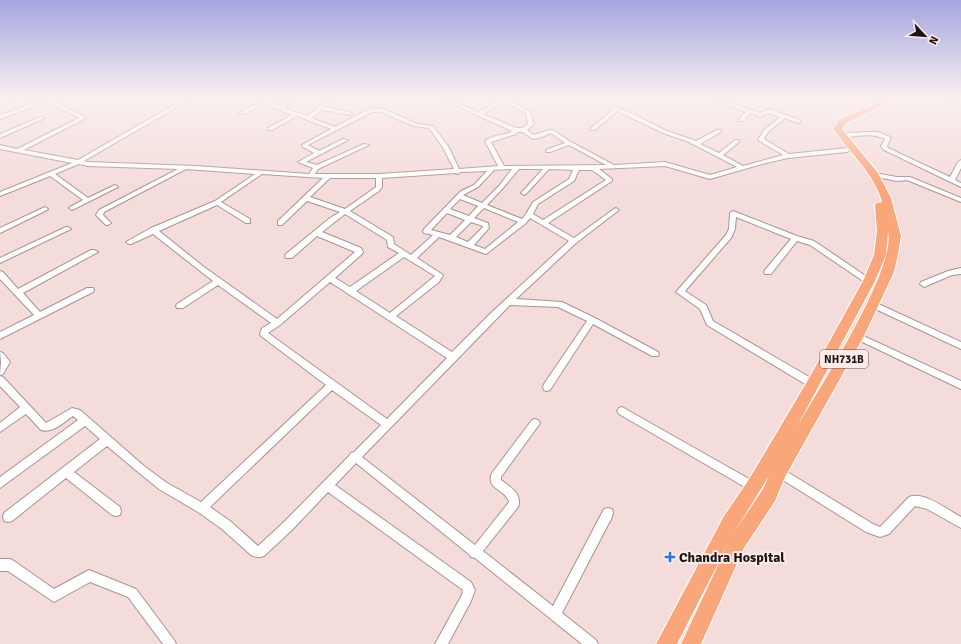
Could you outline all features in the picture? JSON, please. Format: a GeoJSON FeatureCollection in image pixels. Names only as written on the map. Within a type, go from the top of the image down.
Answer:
{"type":"FeatureCollection","features":[{"type":"Feature","properties":{"kind":"highway"},"geometry":{"type":"LineString","coordinates":[[666,644],[730,522],[754,487],[813,384],[869,281],[880,255],[883,231],[881,208],[875,189],[847,146],[833,134],[831,128]]}},
{"type":"Feature","properties":{"kind":"highway","name":"NH731B"},"geometry":{"type":"LineString","coordinates":[[691,644],[738,542],[769,495],[779,472],[857,336],[888,272],[895,236],[886,198],[874,175],[847,146],[838,128]]}},
{"type":"Feature","properties":{"kind":"street"},"geometry":{"type":"LineString","coordinates":[[0,136],[19,128]]}},
{"type":"Feature","properties":{"kind":"street"},"geometry":{"type":"LineString","coordinates":[[17,150],[62,128]]}},
{"type":"Feature","properties":{"kind":"street"},"geometry":{"type":"LineString","coordinates":[[0,194],[79,162],[138,128]]}},
{"type":"Feature","properties":{"kind":"street"},"geometry":{"type":"LineString","coordinates":[[432,128],[445,146],[458,172]]}},
{"type":"Feature","properties":{"kind":"street"},"geometry":{"type":"LineString","coordinates":[[511,128],[515,130],[523,130],[531,137],[535,138],[550,130],[569,143],[613,167]]}},
{"type":"Feature","properties":{"kind":"street"},"geometry":{"type":"LineString","coordinates":[[657,128],[697,143],[743,168]]}},
{"type":"Feature","properties":{"kind":"street"},"geometry":{"type":"LineString","coordinates":[[770,128],[761,140],[788,156]]}},
{"type":"Feature","properties":{"kind":"street"},"geometry":{"type":"LineString","coordinates":[[318,153],[305,145],[335,129]]}},
{"type":"Feature","properties":{"kind":"street"},"geometry":{"type":"LineString","coordinates":[[502,168],[488,141],[514,133],[515,130]]}},
{"type":"Feature","properties":{"kind":"street"},"geometry":{"type":"LineString","coordinates":[[697,143],[719,131]]}},
{"type":"Feature","properties":{"kind":"street"},"geometry":{"type":"LineString","coordinates":[[0,147],[79,162],[311,176],[379,176],[517,167],[593,168],[665,164],[710,177],[765,161],[847,146],[845,136],[847,135],[874,134],[888,138],[884,146],[886,149],[961,185]]}},
{"type":"Feature","properties":{"kind":"street"},"geometry":{"type":"LineString","coordinates":[[316,168],[301,162],[345,140]]}},
{"type":"Feature","properties":{"kind":"street"},"geometry":{"type":"LineString","coordinates":[[720,155],[737,141]]}},
{"type":"Feature","properties":{"kind":"street"},"geometry":{"type":"LineString","coordinates":[[548,151],[569,143]]}},
{"type":"Feature","properties":{"kind":"street"},"geometry":{"type":"LineString","coordinates":[[311,176],[316,168],[366,145]]}},
{"type":"Feature","properties":{"kind":"street"},"geometry":{"type":"LineString","coordinates":[[952,180],[961,162]]}},
{"type":"Feature","properties":{"kind":"street"},"geometry":{"type":"LineString","coordinates":[[451,238],[483,206],[517,167]]}},
{"type":"Feature","properties":{"kind":"street"},"geometry":{"type":"LineString","coordinates":[[108,223],[100,215],[101,211],[183,168]]}},
{"type":"Feature","properties":{"kind":"street"},"geometry":{"type":"LineString","coordinates":[[524,193],[548,168]]}},
{"type":"Feature","properties":{"kind":"street"},"geometry":{"type":"LineString","coordinates":[[492,169],[476,186],[463,192],[426,230],[428,233],[451,238],[486,252],[523,222],[529,215],[535,203],[572,180],[577,168]]}},
{"type":"Feature","properties":{"kind":"street"},"geometry":{"type":"LineString","coordinates":[[544,223],[610,180],[593,168]]}},
{"type":"Feature","properties":{"kind":"street"},"geometry":{"type":"LineString","coordinates":[[129,242],[217,202],[260,173]]}},
{"type":"Feature","properties":{"kind":"street"},"geometry":{"type":"LineString","coordinates":[[51,174],[87,200]]}},
{"type":"Feature","properties":{"kind":"street"},"geometry":{"type":"LineString","coordinates":[[874,175],[908,178],[961,200]]}},
{"type":"Feature","properties":{"kind":"street"},"geometry":{"type":"LineString","coordinates":[[280,223],[328,176]]}},
{"type":"Feature","properties":{"kind":"street"},"geometry":{"type":"LineString","coordinates":[[289,256],[345,211],[377,190],[379,187],[379,176]]}},
{"type":"Feature","properties":{"kind":"street"},"geometry":{"type":"LineString","coordinates":[[72,208],[115,187]]}},
{"type":"Feature","properties":{"kind":"street"},"geometry":{"type":"LineString","coordinates":[[459,196],[523,222]]}},
{"type":"Feature","properties":{"kind":"street"},"geometry":{"type":"LineString","coordinates":[[306,198],[345,211],[391,239],[390,245],[438,273],[439,277],[390,317]]}},
{"type":"Feature","properties":{"kind":"street"},"geometry":{"type":"LineString","coordinates":[[217,202],[248,221]]}},
{"type":"Feature","properties":{"kind":"street"},"geometry":{"type":"LineString","coordinates":[[0,231],[45,210]]}},
{"type":"Feature","properties":{"kind":"street"},"geometry":{"type":"LineString","coordinates":[[446,210],[486,226],[469,246]]}},
{"type":"Feature","properties":{"kind":"street"},"geometry":{"type":"LineString","coordinates":[[0,380],[33,417],[44,426],[47,427],[75,411],[163,486],[202,508],[226,525],[255,551],[260,552],[289,525],[354,456],[508,302],[574,241],[616,210]]}},
{"type":"Feature","properties":{"kind":"street"},"geometry":{"type":"LineString","coordinates":[[813,384],[710,322],[703,308],[680,292],[729,236],[732,228],[734,213],[795,238],[812,243],[869,281]]}},
{"type":"Feature","properties":{"kind":"street"},"geometry":{"type":"LineString","coordinates":[[529,215],[574,241]]}},
{"type":"Feature","properties":{"kind":"street"},"geometry":{"type":"LineString","coordinates":[[0,261],[68,229]]}},
{"type":"Feature","properties":{"kind":"street"},"geometry":{"type":"LineString","coordinates":[[153,230],[201,269],[277,323]]}},
{"type":"Feature","properties":{"kind":"street"},"geometry":{"type":"LineString","coordinates":[[317,233],[358,250],[357,254],[277,323],[265,330],[264,334],[332,386],[387,424]]}},
{"type":"Feature","properties":{"kind":"street"},"geometry":{"type":"LineString","coordinates":[[412,258],[437,235]]}},
{"type":"Feature","properties":{"kind":"street"},"geometry":{"type":"LineString","coordinates":[[768,272],[795,238]]}},
{"type":"Feature","properties":{"kind":"street"},"geometry":{"type":"LineString","coordinates":[[17,292],[94,252]]}},
{"type":"Feature","properties":{"kind":"street"},"geometry":{"type":"LineString","coordinates":[[350,291],[404,253]]}},
{"type":"Feature","properties":{"kind":"street"},"geometry":{"type":"LineString","coordinates":[[924,284],[951,273],[961,271]]}},
{"type":"Feature","properties":{"kind":"street"},"geometry":{"type":"LineString","coordinates":[[0,274],[38,316]]}},
{"type":"Feature","properties":{"kind":"street"},"geometry":{"type":"LineString","coordinates":[[330,278],[453,357]]}},
{"type":"Feature","properties":{"kind":"street"},"geometry":{"type":"LineString","coordinates":[[180,306],[218,280]]}},
{"type":"Feature","properties":{"kind":"street"},"geometry":{"type":"LineString","coordinates":[[0,336],[90,290]]}},
{"type":"Feature","properties":{"kind":"street"},"geometry":{"type":"LineString","coordinates":[[508,302],[555,303],[592,320],[655,354]]}},
{"type":"Feature","properties":{"kind":"street"},"geometry":{"type":"LineString","coordinates":[[872,304],[961,346]]}},
{"type":"Feature","properties":{"kind":"street"},"geometry":{"type":"LineString","coordinates":[[547,387],[592,320]]}},
{"type":"Feature","properties":{"kind":"street"},"geometry":{"type":"LineString","coordinates":[[857,336],[961,385]]}},
{"type":"Feature","properties":{"kind":"street"},"geometry":{"type":"LineString","coordinates":[[0,355],[6,362],[0,371]]}},
{"type":"Feature","properties":{"kind":"street"},"geometry":{"type":"LineString","coordinates":[[202,508],[332,386]]}},
{"type":"Feature","properties":{"kind":"street"},"geometry":{"type":"LineString","coordinates":[[0,428],[26,408]]}},
{"type":"Feature","properties":{"kind":"street"},"geometry":{"type":"LineString","coordinates":[[622,411],[754,487]]}},
{"type":"Feature","properties":{"kind":"street"},"geometry":{"type":"LineString","coordinates":[[0,483],[85,420]]}},
{"type":"Feature","properties":{"kind":"street"},"geometry":{"type":"LineString","coordinates":[[475,553],[514,503],[512,496],[496,482],[496,476],[535,423]]}},
{"type":"Feature","properties":{"kind":"street"},"geometry":{"type":"LineString","coordinates":[[8,517],[108,440]]}},
{"type":"Feature","properties":{"kind":"street"},"geometry":{"type":"LineString","coordinates":[[354,456],[592,644]]}},
{"type":"Feature","properties":{"kind":"street"},"geometry":{"type":"LineString","coordinates":[[67,472],[116,511]]}},
{"type":"Feature","properties":{"kind":"street"},"geometry":{"type":"LineString","coordinates":[[779,472],[870,528],[880,532],[885,530],[913,501],[929,504],[961,523]]}},
{"type":"Feature","properties":{"kind":"street"},"geometry":{"type":"LineString","coordinates":[[327,485],[467,586],[469,590],[467,597],[441,644]]}},
{"type":"Feature","properties":{"kind":"street"},"geometry":{"type":"LineString","coordinates":[[555,614],[608,513]]}},
{"type":"Feature","properties":{"kind":"street"},"geometry":{"type":"LineString","coordinates":[[0,565],[10,565],[54,596],[89,576],[132,593],[170,644]]}},
{"type":"Feature","properties":{"kind":"place","name":"Chandra Hospital"},"geometry":{"type":"Point","coordinates":[670,557]}}]}
